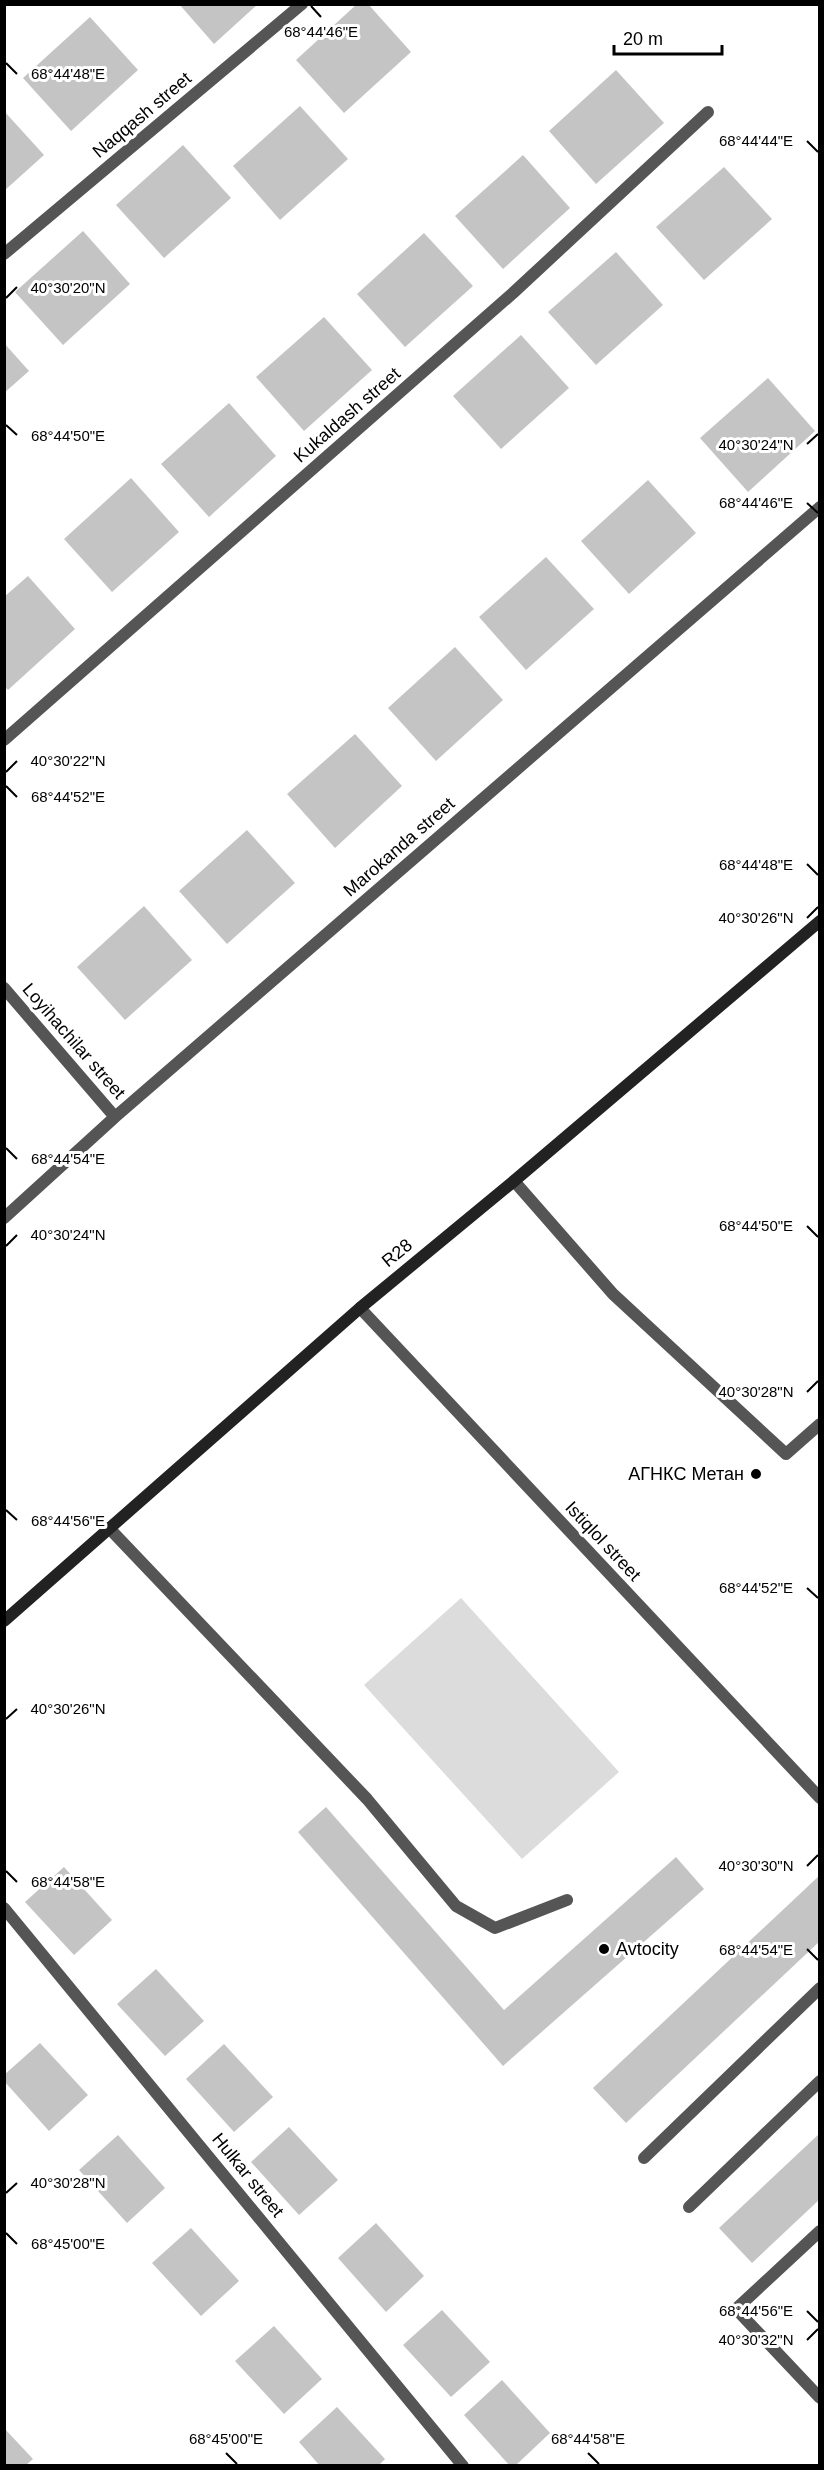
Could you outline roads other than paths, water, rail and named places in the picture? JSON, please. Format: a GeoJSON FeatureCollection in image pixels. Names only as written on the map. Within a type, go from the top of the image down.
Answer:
{"type":"FeatureCollection","features":[{"type":"Feature","properties":{"kind":"main road","name":"R28"},"geometry":{"type":"LineString","coordinates":[[4,1621],[360,1308],[514,1181],[819,921]]}},
{"type":"Feature","properties":{"kind":"street","name":"Naqqash street"},"geometry":{"type":"LineString","coordinates":[[4,254],[302,4]]}},
{"type":"Feature","properties":{"kind":"street","name":"Kukaldash street"},"geometry":{"type":"LineString","coordinates":[[4,740],[513,293],[708,112]]}},
{"type":"Feature","properties":{"kind":"street","name":"Marokanda street"},"geometry":{"type":"LineString","coordinates":[[4,1218],[115,1117],[819,507]]}},
{"type":"Feature","properties":{"kind":"street","name":"Loyihachilar street"},"geometry":{"type":"LineString","coordinates":[[4,988],[115,1117]]}},
{"type":"Feature","properties":{"kind":"street"},"geometry":{"type":"LineString","coordinates":[[514,1181],[614,1294],[786,1454],[819,1424]]}},
{"type":"Feature","properties":{"kind":"street","name":"Istiqlol street"},"geometry":{"type":"LineString","coordinates":[[360,1308],[819,1798]]}},
{"type":"Feature","properties":{"kind":"street"},"geometry":{"type":"LineString","coordinates":[[109,1528],[367,1799],[456,1906],[495,1928],[567,1900]]}},
{"type":"Feature","properties":{"kind":"street","name":"Hulkar street"},"geometry":{"type":"LineString","coordinates":[[4,1908],[463,2466]]}},
{"type":"Feature","properties":{"kind":"street"},"geometry":{"type":"LineString","coordinates":[[645,2158],[819,1988]]}},
{"type":"Feature","properties":{"kind":"street"},"geometry":{"type":"LineString","coordinates":[[689,2207],[819,2080]]}},
{"type":"Feature","properties":{"kind":"street"},"geometry":{"type":"LineString","coordinates":[[819,2232],[736,2309],[819,2398]]}},
{"type":"Feature","properties":{"kind":"place","name":"АГНКС Метан"},"geometry":{"type":"Point","coordinates":[756,1474]}},
{"type":"Feature","properties":{"kind":"place","name":"Avtocity"},"geometry":{"type":"Point","coordinates":[604,1949]}}]}
